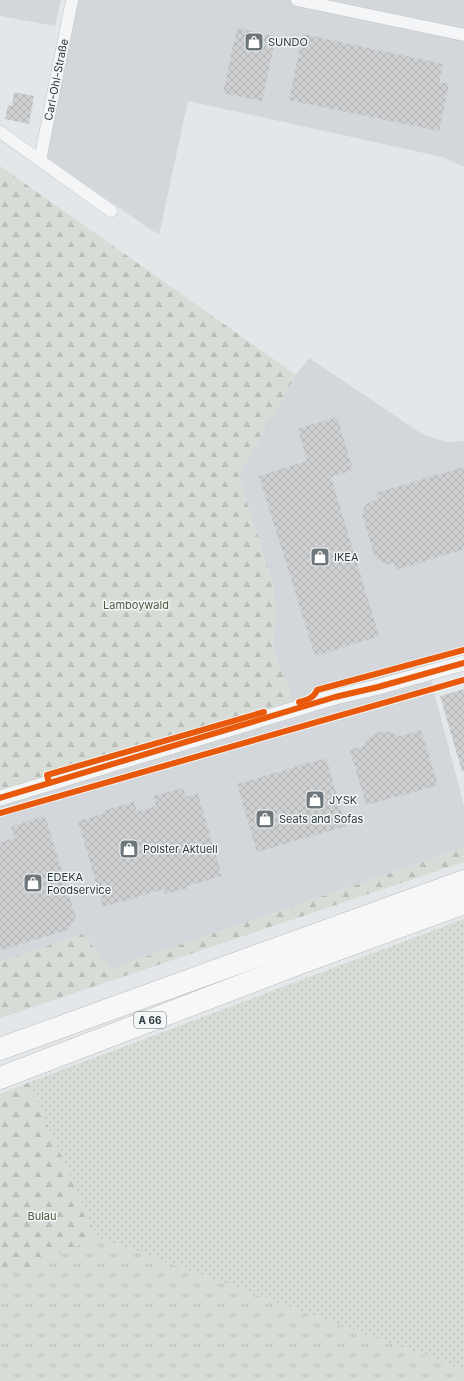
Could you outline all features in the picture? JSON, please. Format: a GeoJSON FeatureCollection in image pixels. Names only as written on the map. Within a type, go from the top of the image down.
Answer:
{"type":"FeatureCollection","features":[{"type":"Feature","properties":{"kind":"highway","name":"A 66"},"geometry":{"type":"LineString","coordinates":[[0,1049],[464,881]]}},
{"type":"Feature","properties":{"kind":"highway","name":"A 66"},"geometry":{"type":"LineString","coordinates":[[0,1078],[300,962],[464,903]]}},
{"type":"Feature","properties":{"kind":"street","name":"Carl-Ohl-Straße"},"geometry":{"type":"LineString","coordinates":[[40,160],[72,0]]}},
{"type":"Feature","properties":{"kind":"street"},"geometry":{"type":"LineString","coordinates":[[296,0],[464,35]]}},
{"type":"Feature","properties":{"kind":"street"},"geometry":{"type":"LineString","coordinates":[[0,132],[112,211]]}},
{"type":"Feature","properties":{"kind":"street"},"geometry":{"type":"LineString","coordinates":[[0,798],[335,697],[378,687],[464,663]]}},
{"type":"Feature","properties":{"kind":"shaded area"},"geometry":{"type":"Polygon","coordinates":[[[0,0],[61,0],[55,26],[0,16],[0,0]]]}},
{"type":"Feature","properties":{"kind":"shaded area"},"geometry":{"type":"Polygon","coordinates":[[[78,0],[464,0],[464,167],[442,157],[188,101],[159,235],[46,158],[78,0]]]}},
{"type":"Feature","properties":{"kind":"shaded area"},"geometry":{"type":"Polygon","coordinates":[[[309,358],[422,434],[446,442],[464,441],[464,647],[425,657],[464,806],[464,848],[112,968],[82,934],[0,962],[0,791],[293,700],[272,647],[276,616],[273,583],[238,476],[296,375],[309,358]]]}},
{"type":"Feature","properties":{"kind":"green space","name":"Lamboywald"},"geometry":{"type":"Polygon","coordinates":[[[0,166],[296,375],[238,476],[273,583],[276,616],[272,647],[293,700],[0,791],[0,166]]]}},
{"type":"Feature","properties":{"kind":"green space"},"geometry":{"type":"Polygon","coordinates":[[[464,848],[464,862],[0,1018],[0,962],[82,934],[112,968],[464,848]]]}},
{"type":"Feature","properties":{"kind":"green space"},"geometry":{"type":"Polygon","coordinates":[[[464,919],[464,1370],[97,1237],[30,1082],[464,919]]]}},
{"type":"Feature","properties":{"kind":"green space","name":"Bulau"},"geometry":{"type":"Polygon","coordinates":[[[30,1082],[97,1237],[0,1280],[0,1094],[30,1082]]]}},
{"type":"Feature","properties":{"kind":"green space"},"geometry":{"type":"Polygon","coordinates":[[[97,1237],[464,1370],[464,1381],[0,1381],[0,1280],[97,1237]]]}},
{"type":"Feature","properties":{"kind":"building"},"geometry":{"type":"Polygon","coordinates":[[[237,28],[276,37],[262,101],[223,93],[237,28]]]}},
{"type":"Feature","properties":{"kind":"building"},"geometry":{"type":"Polygon","coordinates":[[[303,34],[443,64],[439,82],[449,84],[439,131],[289,100],[303,34]]]}},
{"type":"Feature","properties":{"kind":"building"},"geometry":{"type":"Polygon","coordinates":[[[14,92],[34,96],[29,124],[5,119],[8,105],[12,106],[14,92]]]}},
{"type":"Feature","properties":{"kind":"building","name":"IKEA"},"geometry":{"type":"Polygon","coordinates":[[[337,417],[353,470],[331,477],[379,636],[315,656],[259,476],[307,461],[298,429],[337,417]]]}},
{"type":"Feature","properties":{"kind":"building"},"geometry":{"type":"Polygon","coordinates":[[[464,467],[464,549],[396,570],[394,563],[386,564],[375,557],[362,514],[364,507],[368,503],[378,499],[376,493],[464,467]]]}},
{"type":"Feature","properties":{"kind":"building"},"geometry":{"type":"Polygon","coordinates":[[[464,689],[464,771],[462,771],[440,696],[464,689]]]}},
{"type":"Feature","properties":{"kind":"building"},"geometry":{"type":"Polygon","coordinates":[[[421,730],[438,785],[366,805],[350,750],[364,746],[367,739],[376,733],[386,731],[395,734],[398,737],[421,730]]]}},
{"type":"Feature","properties":{"kind":"building"},"geometry":{"type":"Polygon","coordinates":[[[326,758],[346,826],[257,852],[237,784],[326,758]]]}},
{"type":"Feature","properties":{"kind":"building"},"geometry":{"type":"Polygon","coordinates":[[[183,788],[186,797],[198,794],[222,876],[187,886],[188,888],[165,894],[164,889],[103,907],[78,821],[103,814],[103,811],[134,802],[137,812],[156,806],[153,796],[183,788]]]}},
{"type":"Feature","properties":{"kind":"building","name":"EDEKA Foodservice"},"geometry":{"type":"Polygon","coordinates":[[[45,816],[76,918],[68,930],[0,950],[0,842],[14,838],[11,827],[45,816]]]}},
{"type":"Feature","properties":{"kind":"cycle path"},"geometry":{"type":"LineString","coordinates":[[299,702],[312,697],[317,690],[464,650]]}},
{"type":"Feature","properties":{"kind":"cycle path"},"geometry":{"type":"LineString","coordinates":[[0,798],[335,697],[378,687],[464,663]]}},
{"type":"Feature","properties":{"kind":"cycle path"},"geometry":{"type":"LineString","coordinates":[[0,813],[464,680]]}},
{"type":"Feature","properties":{"kind":"cycle path"},"geometry":{"type":"LineString","coordinates":[[49,783],[47,775],[264,712]]}},
{"type":"Feature","properties":{"kind":"place","name":"SUNDO"},"geometry":{"type":"Point","coordinates":[254,42]}},
{"type":"Feature","properties":{"kind":"place","name":"IKEA"},"geometry":{"type":"Point","coordinates":[320,557]}},
{"type":"Feature","properties":{"kind":"place","name":"JYSK"},"geometry":{"type":"Point","coordinates":[315,800]}},
{"type":"Feature","properties":{"kind":"place","name":"Seats and Sofas"},"geometry":{"type":"Point","coordinates":[265,819]}},
{"type":"Feature","properties":{"kind":"place","name":"Polster Aktuell"},"geometry":{"type":"Point","coordinates":[129,849]}},
{"type":"Feature","properties":{"kind":"place","name":"EDEKA Foodservice"},"geometry":{"type":"Point","coordinates":[33,883]}}]}
